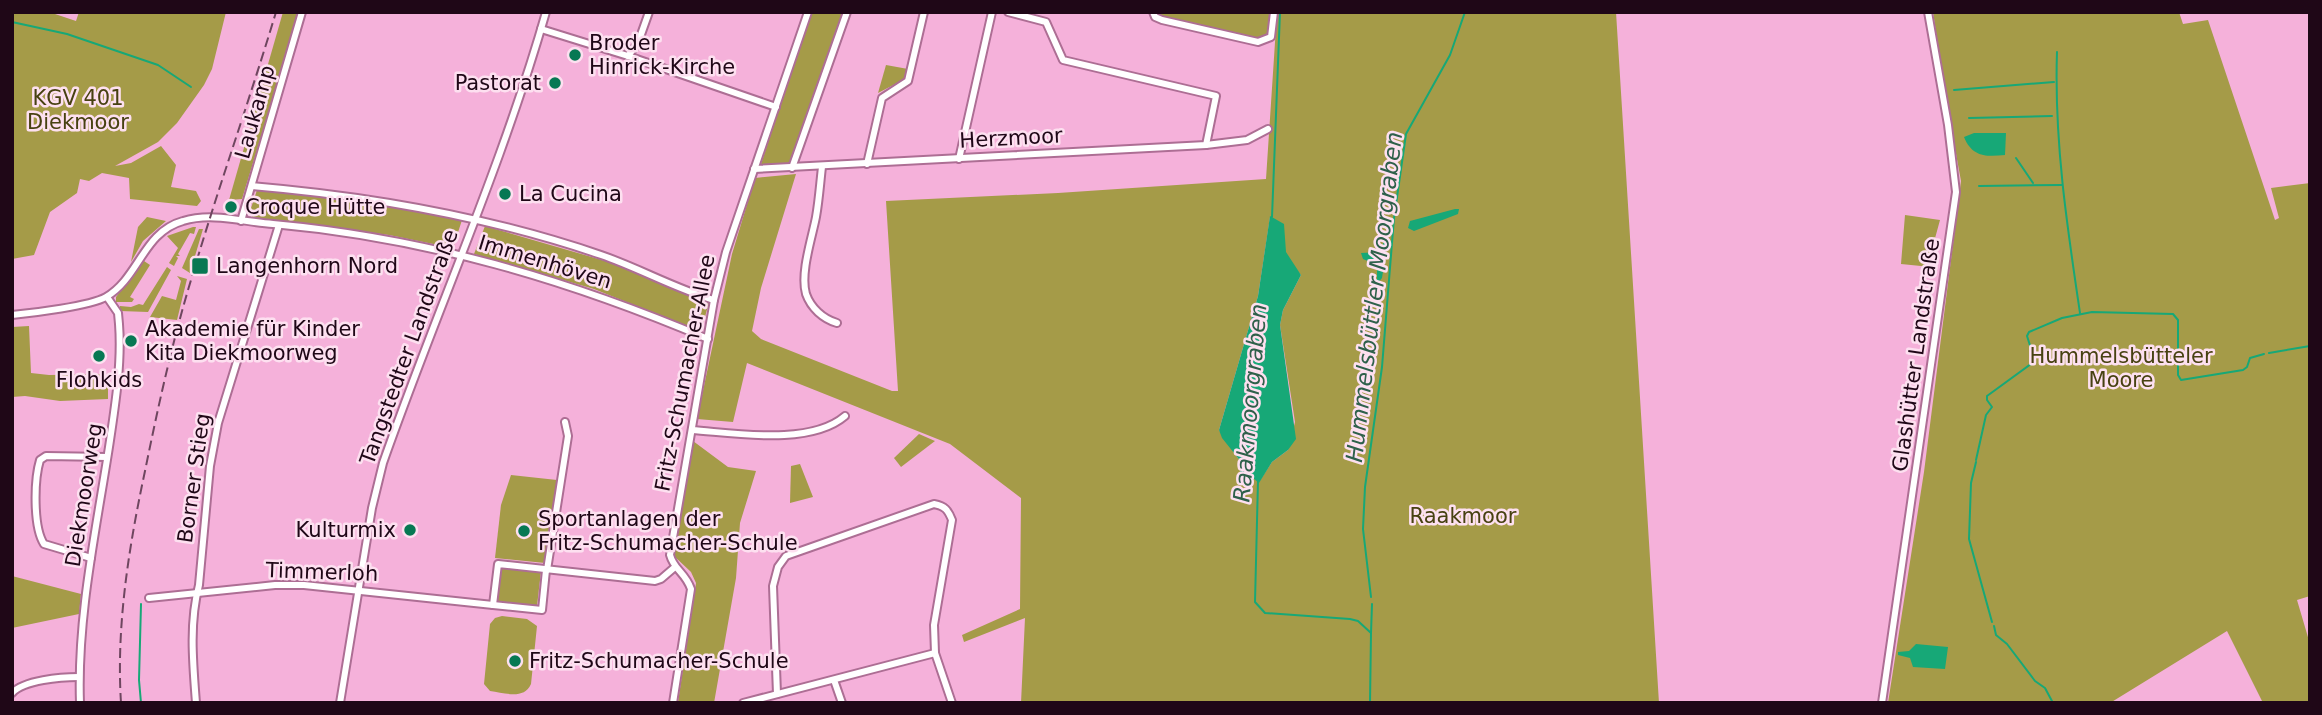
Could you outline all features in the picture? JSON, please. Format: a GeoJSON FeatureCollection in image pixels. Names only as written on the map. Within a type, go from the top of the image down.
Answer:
{"type":"FeatureCollection","features":[{"type":"Feature","properties":{"kind":"street","name":"Laukamp"},"geometry":{"type":"LineString","coordinates":[[242,221],[302,12]]}},
{"type":"Feature","properties":{"kind":"street","name":"Tangstedter Landstraße"},"geometry":{"type":"LineString","coordinates":[[340,703],[372,508],[383,463],[512,121],[546,12]]}},
{"type":"Feature","properties":{"kind":"street"},"geometry":{"type":"LineString","coordinates":[[628,56],[638,43],[649,12]]}},
{"type":"Feature","properties":{"kind":"street","name":"Fritz-Schumacher-Allee"},"geometry":{"type":"LineString","coordinates":[[673,703],[691,589],[686,575],[675,567],[670,555],[714,300],[726,252],[808,12]]}},
{"type":"Feature","properties":{"kind":"street"},"geometry":{"type":"LineString","coordinates":[[792,168],[847,12]]}},
{"type":"Feature","properties":{"kind":"street"},"geometry":{"type":"LineString","coordinates":[[867,164],[882,98],[908,81],[924,12]]}},
{"type":"Feature","properties":{"kind":"street"},"geometry":{"type":"LineString","coordinates":[[959,159],[992,12]]}},
{"type":"Feature","properties":{"kind":"street"},"geometry":{"type":"LineString","coordinates":[[1008,12],[1046,22],[1063,60],[1216,96],[1206,145]]}},
{"type":"Feature","properties":{"kind":"street"},"geometry":{"type":"LineString","coordinates":[[1153,12],[1155,17],[1162,20],[1258,42],[1267,40],[1273,34],[1274,12]]}},
{"type":"Feature","properties":{"kind":"street","name":"Glashütter Landstraße"},"geometry":{"type":"LineString","coordinates":[[1882,703],[1956,192],[1950,138],[1928,12]]}},
{"type":"Feature","properties":{"kind":"street"},"geometry":{"type":"LineString","coordinates":[[541,29],[776,107]]}},
{"type":"Feature","properties":{"kind":"street","name":"Herzmoor"},"geometry":{"type":"LineString","coordinates":[[754,169],[1206,145],[1247,141],[1268,130]]}},
{"type":"Feature","properties":{"kind":"street"},"geometry":{"type":"LineString","coordinates":[[822,167],[804,279],[806,295],[816,310],[826,320],[837,323]]}},
{"type":"Feature","properties":{"kind":"street","name":"Immenhöven"},"geometry":{"type":"LineString","coordinates":[[252,186],[355,195],[475,219],[599,255],[714,300]]}},
{"type":"Feature","properties":{"kind":"street","name":"Immenhöven"},"geometry":{"type":"LineString","coordinates":[[107,297],[127,279],[157,235],[180,221],[200,218],[279,225],[398,241],[462,254],[593,293],[708,339]]}},
{"type":"Feature","properties":{"kind":"street","name":"Borner Stieg"},"geometry":{"type":"LineString","coordinates":[[196,703],[193,647],[215,435],[279,225]]}},
{"type":"Feature","properties":{"kind":"street"},"geometry":{"type":"LineString","coordinates":[[12,316],[107,297]]}},
{"type":"Feature","properties":{"kind":"street","name":"Diekmoorweg"},"geometry":{"type":"LineString","coordinates":[[80,703],[79,677],[91,558],[114,410],[120,332],[118,313],[107,297]]}},
{"type":"Feature","properties":{"kind":"street"},"geometry":{"type":"LineString","coordinates":[[692,430],[786,436],[838,422],[845,416]]}},
{"type":"Feature","properties":{"kind":"street","name":"Timmerloh"},"geometry":{"type":"LineString","coordinates":[[149,598],[282,585],[358,589],[542,610],[568,436],[565,422]]}},
{"type":"Feature","properties":{"kind":"street"},"geometry":{"type":"LineString","coordinates":[[91,558],[44,544],[38,535],[37,471],[40,460],[47,456],[107,457]]}},
{"type":"Feature","properties":{"kind":"street"},"geometry":{"type":"LineString","coordinates":[[776,694],[773,586],[778,567],[786,556],[934,504],[942,505],[948,510],[953,520],[934,625],[935,653],[952,703]]}},
{"type":"Feature","properties":{"kind":"street"},"geometry":{"type":"LineString","coordinates":[[493,604],[498,564],[655,581],[675,567]]}},
{"type":"Feature","properties":{"kind":"street"},"geometry":{"type":"LineString","coordinates":[[743,703],[935,653]]}},
{"type":"Feature","properties":{"kind":"street"},"geometry":{"type":"LineString","coordinates":[[12,693],[34,683],[62,677],[79,677]]}},
{"type":"Feature","properties":{"kind":"street"},"geometry":{"type":"LineString","coordinates":[[834,680],[842,703]]}},
{"type":"Feature","properties":{"kind":"green space","name":"KGV 401 Diekmoor"},"geometry":{"type":"Polygon","coordinates":[[[12,12],[49,12],[76,21],[79,12],[226,12],[212,69],[177,123],[158,142],[115,166],[131,163],[161,146],[176,165],[171,187],[196,191],[201,201],[197,206],[130,199],[129,178],[102,173],[89,181],[80,179],[77,193],[50,212],[34,255],[12,259],[12,12]]]}},
{"type":"Feature","properties":{"kind":"green space"},"geometry":{"type":"Polygon","coordinates":[[[283,12],[299,12],[242,199],[229,200],[283,12]]]}},
{"type":"Feature","properties":{"kind":"green space"},"geometry":{"type":"Polygon","coordinates":[[[811,12],[844,12],[791,164],[761,164],[811,12]]]}},
{"type":"Feature","properties":{"kind":"green space"},"geometry":{"type":"Polygon","coordinates":[[[1155,12],[1271,12],[1268,35],[1262,39],[1161,17],[1155,12]]]}},
{"type":"Feature","properties":{"kind":"green space","name":"Raakmoor"},"geometry":{"type":"Polygon","coordinates":[[[1277,12],[1616,12],[1659,703],[1021,703],[1025,618],[964,642],[962,635],[1020,609],[1021,498],[950,444],[747,363],[733,422],[697,419],[732,254],[755,178],[796,174],[761,288],[752,331],[761,339],[892,391],[898,391],[886,201],[1266,179],[1277,12]],[[1270,217],[1258,296],[1219,430],[1242,464],[1240,473],[1248,474],[1259,482],[1272,462],[1288,450],[1295,422],[1280,325],[1283,310],[1301,275],[1281,256],[1270,217]]]}},
{"type":"Feature","properties":{"kind":"green space","name":"Hummelsbütteler Moore"},"geometry":{"type":"Polygon","coordinates":[[[1933,12],[2179,12],[2183,24],[2208,20],[2275,220],[2279,218],[2271,188],[2310,183],[2310,596],[2297,600],[2310,644],[2310,703],[2263,703],[2227,631],[2110,703],[1888,703],[1924,472],[1961,181],[1935,39],[1933,12]]]}},
{"type":"Feature","properties":{"kind":"green space"},"geometry":{"type":"Polygon","coordinates":[[[886,65],[908,69],[905,79],[878,93],[886,65]]]}},
{"type":"Feature","properties":{"kind":"green space"},"geometry":{"type":"Polygon","coordinates":[[[257,190],[359,201],[462,220],[453,248],[389,235],[252,218],[251,208],[257,190]]]}},
{"type":"Feature","properties":{"kind":"green space"},"geometry":{"type":"Polygon","coordinates":[[[1905,215],[1940,220],[1931,253],[1931,267],[1901,264],[1905,215]]]}},
{"type":"Feature","properties":{"kind":"green space"},"geometry":{"type":"Polygon","coordinates":[[[147,217],[166,221],[143,241],[131,262],[138,227],[147,217]]]}},
{"type":"Feature","properties":{"kind":"green space"},"geometry":{"type":"Polygon","coordinates":[[[485,226],[626,267],[709,302],[701,332],[594,289],[474,254],[485,226]]]}},
{"type":"Feature","properties":{"kind":"green space"},"geometry":{"type":"Polygon","coordinates":[[[196,227],[194,234],[190,233],[178,254],[180,256],[176,256],[178,258],[174,266],[169,263],[178,248],[167,236],[196,227]]]}},
{"type":"Feature","properties":{"kind":"green space"},"geometry":{"type":"Polygon","coordinates":[[[199,229],[203,229],[190,273],[182,268],[199,229]]]}},
{"type":"Feature","properties":{"kind":"green space"},"geometry":{"type":"Polygon","coordinates":[[[144,261],[150,265],[130,297],[134,299],[132,302],[116,302],[116,297],[144,261]]]}},
{"type":"Feature","properties":{"kind":"green space"},"geometry":{"type":"Polygon","coordinates":[[[167,267],[171,270],[148,312],[120,311],[120,306],[143,305],[167,267]]]}},
{"type":"Feature","properties":{"kind":"green space"},"geometry":{"type":"Polygon","coordinates":[[[177,276],[187,279],[177,320],[150,317],[162,296],[176,300],[181,281],[177,276]]]}},
{"type":"Feature","properties":{"kind":"green space"},"geometry":{"type":"Polygon","coordinates":[[[29,326],[31,373],[108,374],[108,399],[60,401],[12,397],[12,327],[29,326]]]}},
{"type":"Feature","properties":{"kind":"green space"},"geometry":{"type":"Polygon","coordinates":[[[919,434],[935,441],[901,467],[894,458],[919,434]]]}},
{"type":"Feature","properties":{"kind":"green space"},"geometry":{"type":"Polygon","coordinates":[[[693,441],[728,467],[756,471],[740,523],[736,578],[714,703],[678,702],[696,583],[691,572],[674,556],[677,524],[693,441]]]}},
{"type":"Feature","properties":{"kind":"green space"},"geometry":{"type":"Polygon","coordinates":[[[800,464],[813,497],[790,503],[791,466],[800,464]]]}},
{"type":"Feature","properties":{"kind":"green space","name":"Sportanlagen der Fritz-Schumacher-Schule"},"geometry":{"type":"Polygon","coordinates":[[[511,475],[557,480],[545,563],[495,558],[501,505],[511,475]]]}},
{"type":"Feature","properties":{"kind":"green space"},"geometry":{"type":"Polygon","coordinates":[[[501,566],[541,571],[537,606],[496,602],[501,566]]]}},
{"type":"Feature","properties":{"kind":"green space"},"geometry":{"type":"Polygon","coordinates":[[[12,576],[81,594],[79,614],[12,628],[12,576]]]}},
{"type":"Feature","properties":{"kind":"green space"},"geometry":{"type":"Polygon","coordinates":[[[502,616],[527,619],[537,626],[531,684],[519,694],[490,691],[484,684],[490,624],[495,618],[502,616]]]}},
{"type":"Feature","properties":{"kind":"water"},"geometry":{"type":"Polygon","coordinates":[[[1974,133],[2006,133],[2005,155],[1992,156],[1975,152],[1964,137],[1974,133]]]}},
{"type":"Feature","properties":{"kind":"water"},"geometry":{"type":"Polygon","coordinates":[[[1459,209],[1458,214],[1414,231],[1408,228],[1410,221],[1459,209]]]}},
{"type":"Feature","properties":{"kind":"water"},"geometry":{"type":"Polygon","coordinates":[[[1270,216],[1284,224],[1286,252],[1301,275],[1283,310],[1280,325],[1296,439],[1288,450],[1272,462],[1259,483],[1248,474],[1240,473],[1242,463],[1222,438],[1219,430],[1258,296],[1270,216]]]}},
{"type":"Feature","properties":{"kind":"water"},"geometry":{"type":"Polygon","coordinates":[[[1385,237],[1388,239],[1382,278],[1377,284],[1370,284],[1377,279],[1377,265],[1363,259],[1361,253],[1381,252],[1385,237]]]}},
{"type":"Feature","properties":{"kind":"water"},"geometry":{"type":"Polygon","coordinates":[[[1916,644],[1948,647],[1945,669],[1913,667],[1910,658],[1898,655],[1898,652],[1909,651],[1916,644]]]}},
{"type":"Feature","properties":{"kind":"waterway","name":"Raakmoorgraben"},"geometry":{"type":"LineString","coordinates":[[1272,217],[1280,12]]}},
{"type":"Feature","properties":{"kind":"waterway","name":"Hummelsbüttler Moorgraben"},"geometry":{"type":"LineString","coordinates":[[1371,597],[1363,529],[1365,487],[1382,367],[1394,218],[1406,134],[1450,55],[1465,12]]}},
{"type":"Feature","properties":{"kind":"waterway"},"geometry":{"type":"LineString","coordinates":[[12,22],[67,34],[158,65],[191,87]]}},
{"type":"Feature","properties":{"kind":"waterway"},"geometry":{"type":"LineString","coordinates":[[2057,52],[2060,150],[2080,313]]}},
{"type":"Feature","properties":{"kind":"waterway"},"geometry":{"type":"LineString","coordinates":[[1954,90],[2054,82]]}},
{"type":"Feature","properties":{"kind":"waterway"},"geometry":{"type":"LineString","coordinates":[[1969,118],[2052,116]]}},
{"type":"Feature","properties":{"kind":"waterway"},"geometry":{"type":"LineString","coordinates":[[2016,158],[2033,183]]}},
{"type":"Feature","properties":{"kind":"waterway"},"geometry":{"type":"LineString","coordinates":[[1979,186],[2062,185]]}},
{"type":"Feature","properties":{"kind":"waterway"},"geometry":{"type":"LineString","coordinates":[[1976,460],[1986,415],[1992,407],[1987,396],[2035,361],[2027,336],[2029,332],[2062,318],[2092,312],[2173,314],[2178,320],[2178,375],[2181,380],[2243,370],[2250,358],[2264,354]]}},
{"type":"Feature","properties":{"kind":"waterway"},"geometry":{"type":"LineString","coordinates":[[2269,353],[2310,346]]}},
{"type":"Feature","properties":{"kind":"waterway"},"geometry":{"type":"LineString","coordinates":[[1976,462],[1971,483],[1969,539],[1992,622]]}},
{"type":"Feature","properties":{"kind":"waterway","name":"Raakmoorgraben"},"geometry":{"type":"LineString","coordinates":[[1258,481],[1255,602],[1265,613],[1358,621],[1371,633],[1370,703]]}},
{"type":"Feature","properties":{"kind":"waterway"},"geometry":{"type":"LineString","coordinates":[[141,604],[141,703]]}},
{"type":"Feature","properties":{"kind":"waterway","name":"Hummelsbüttler Moorgraben"},"geometry":{"type":"LineString","coordinates":[[1371,633],[1372,604]]}},
{"type":"Feature","properties":{"kind":"waterway"},"geometry":{"type":"LineString","coordinates":[[1994,626],[1996,635],[2007,644],[2035,681],[2045,688],[2053,703]]}},
{"type":"Feature","properties":{"kind":"railway"},"geometry":{"type":"LineString","coordinates":[[121,703],[120,645],[125,586],[139,499],[160,399],[211,213],[276,12]]}},
{"type":"Feature","properties":{"kind":"place","name":"Broder Hinrick-Kirche"},"geometry":{"type":"Point","coordinates":[575,55]}},
{"type":"Feature","properties":{"kind":"place","name":"Pastorat"},"geometry":{"type":"Point","coordinates":[555,83]}},
{"type":"Feature","properties":{"kind":"place","name":"La Cucina"},"geometry":{"type":"Point","coordinates":[505,194]}},
{"type":"Feature","properties":{"kind":"place","name":"Croque Hütte"},"geometry":{"type":"Point","coordinates":[231,207]}},
{"type":"Feature","properties":{"kind":"place","name":"Langenhorn Nord"},"geometry":{"type":"Point","coordinates":[200,266]}},
{"type":"Feature","properties":{"kind":"place","name":"Akademie für Kinder Kita Diekmoorweg"},"geometry":{"type":"Point","coordinates":[131,341]}},
{"type":"Feature","properties":{"kind":"place","name":"Flohkids"},"geometry":{"type":"Point","coordinates":[99,356]}},
{"type":"Feature","properties":{"kind":"place","name":"Kulturmix"},"geometry":{"type":"Point","coordinates":[410,530]}},
{"type":"Feature","properties":{"kind":"place","name":"Sportanlagen der Fritz-Schumacher-Schule"},"geometry":{"type":"Point","coordinates":[524,531]}},
{"type":"Feature","properties":{"kind":"place","name":"Fritz-Schumacher-Schule"},"geometry":{"type":"Point","coordinates":[515,661]}}]}
